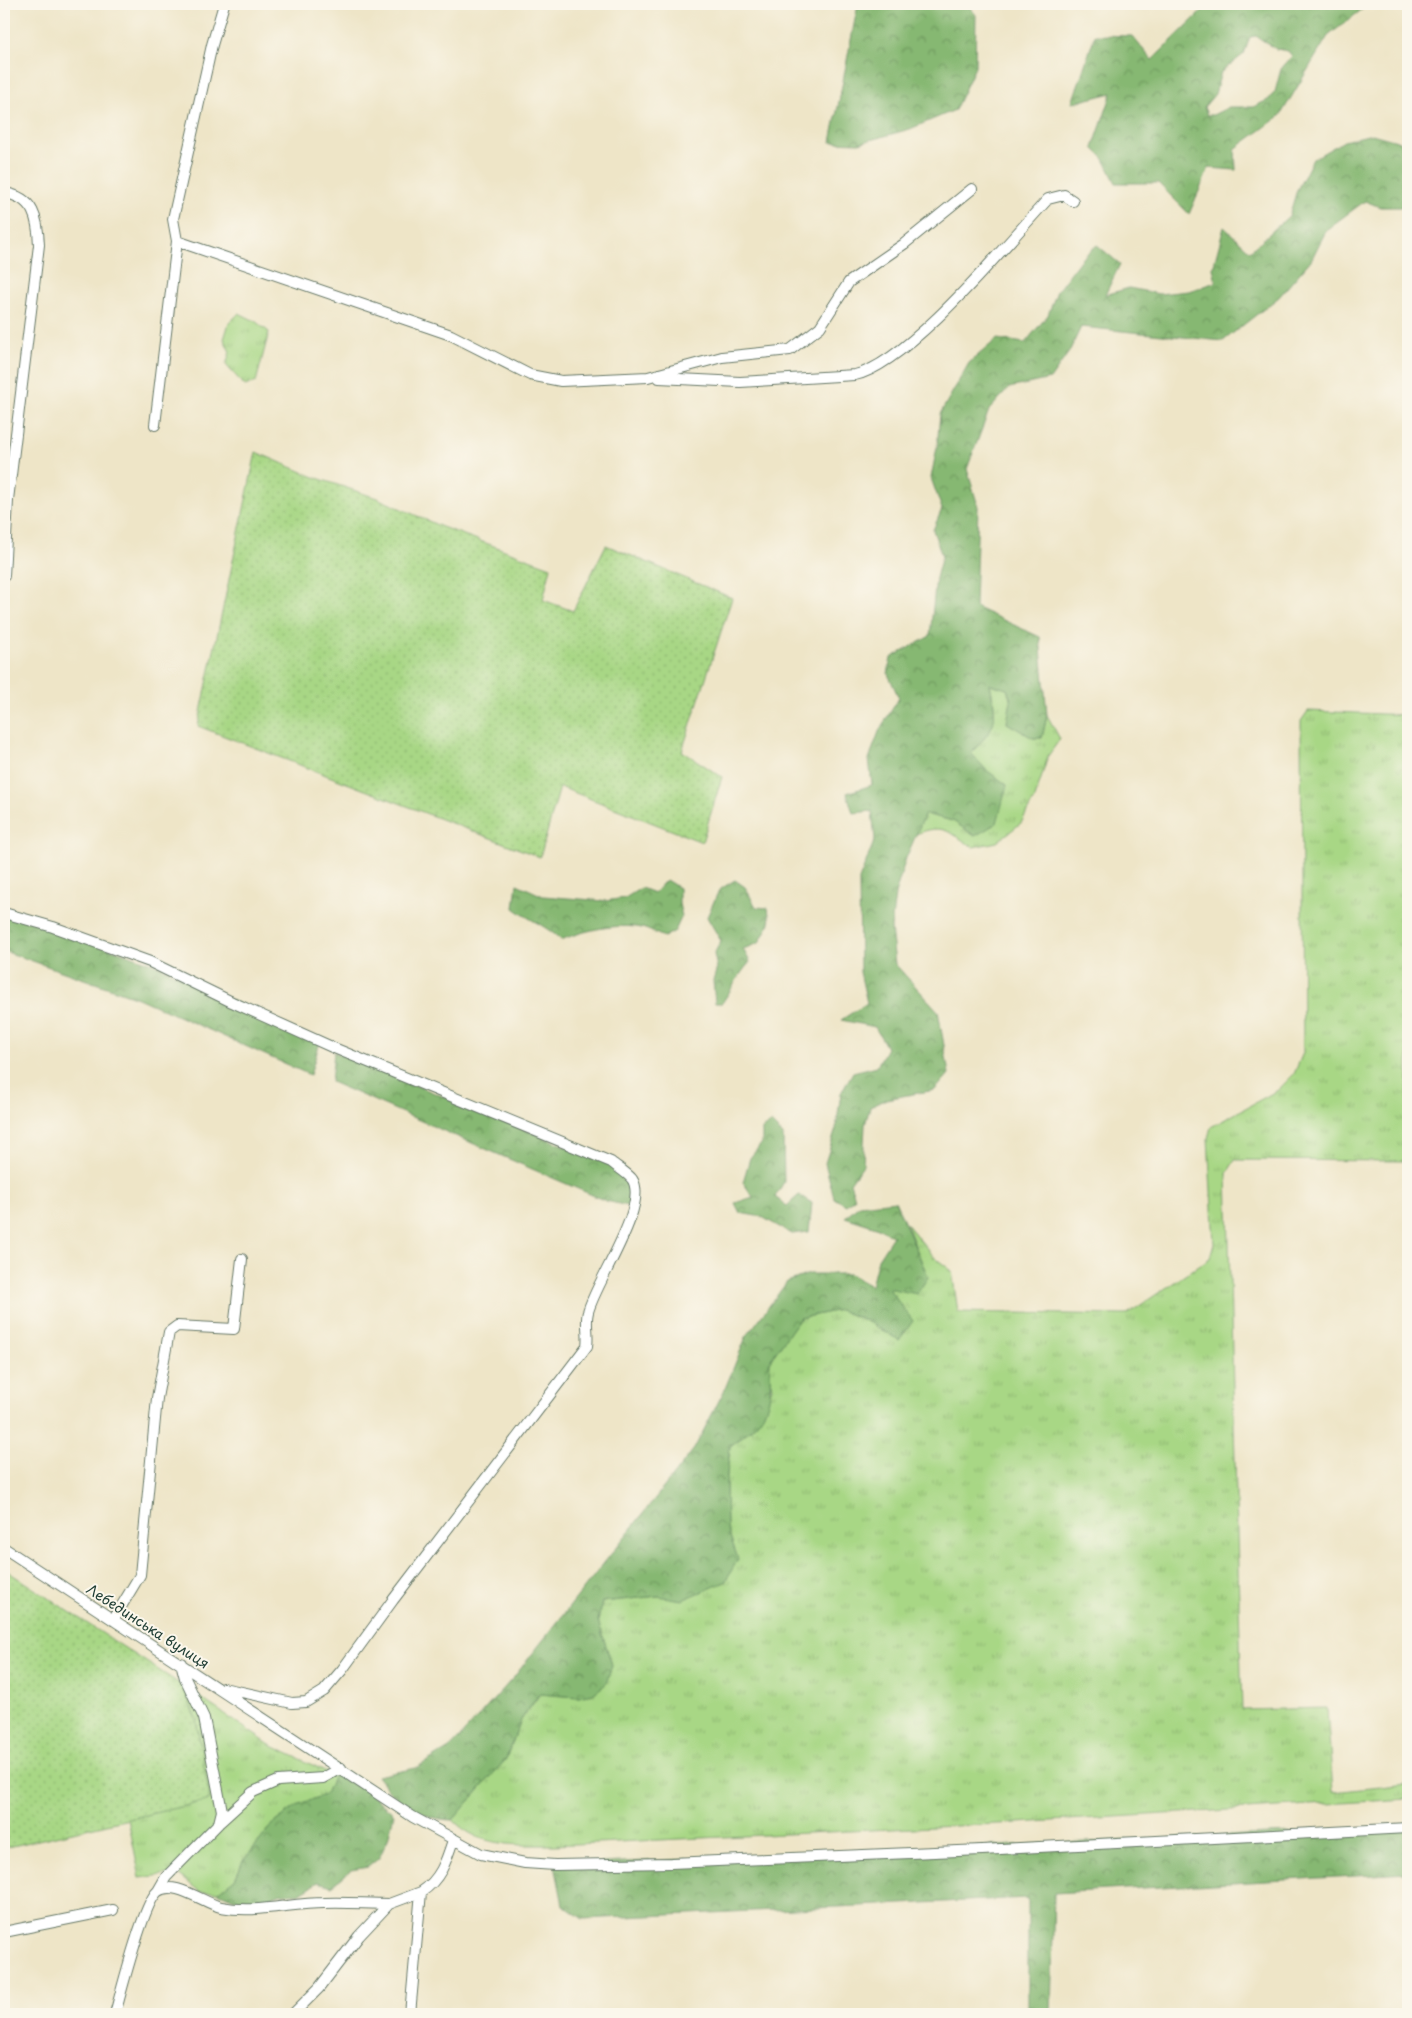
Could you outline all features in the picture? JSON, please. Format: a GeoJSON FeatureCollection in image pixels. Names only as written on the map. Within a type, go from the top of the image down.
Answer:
{"type":"FeatureCollection","features":[{"type":"Feature","properties":{"kind":"street"},"geometry":{"type":"LineString","coordinates":[[155,425],[177,241],[173,219],[212,45],[224,4]]}},
{"type":"Feature","properties":{"kind":"street"},"geometry":{"type":"LineString","coordinates":[[648,377],[722,357],[790,350],[820,327],[849,282],[904,244],[972,189]]}},
{"type":"Feature","properties":{"kind":"street"},"geometry":{"type":"LineString","coordinates":[[4,193],[22,198],[30,204],[35,212],[39,245],[8,500],[4,576]]}},
{"type":"Feature","properties":{"kind":"street"},"geometry":{"type":"LineString","coordinates":[[177,241],[451,335],[530,375],[561,381],[648,377],[740,382],[855,375],[869,372],[930,325],[1048,199],[1064,195],[1073,201]]}},
{"type":"Feature","properties":{"kind":"street"},"geometry":{"type":"LineString","coordinates":[[4,913],[53,927],[150,962],[232,1002],[334,1048],[611,1162],[632,1179],[636,1192],[633,1209],[619,1244],[587,1313],[587,1346],[393,1600],[342,1670],[324,1691],[306,1702],[292,1703],[268,1700],[218,1687]]}},
{"type":"Feature","properties":{"kind":"street"},"geometry":{"type":"LineString","coordinates":[[112,1620],[140,1575],[157,1398],[169,1332],[177,1326],[234,1329],[242,1259]]}},
{"type":"Feature","properties":{"kind":"street","name":"Лебединська вулиця"},"geometry":{"type":"LineString","coordinates":[[4,1548],[342,1768],[413,1817],[453,1840],[494,1858],[555,1865],[671,1863],[982,1850],[1408,1828]]}},
{"type":"Feature","properties":{"kind":"street"},"geometry":{"type":"LineString","coordinates":[[181,1663],[185,1678],[204,1718],[222,1811],[219,1823]]}},
{"type":"Feature","properties":{"kind":"street"},"geometry":{"type":"LineString","coordinates":[[115,2014],[138,1937],[152,1899],[166,1877],[219,1823],[253,1792],[278,1781],[323,1778],[342,1768]]}},
{"type":"Feature","properties":{"kind":"street"},"geometry":{"type":"LineString","coordinates":[[158,1891],[172,1888],[194,1895],[220,1908],[263,1909],[324,1902],[389,1904],[421,1892],[433,1885],[441,1871],[453,1840]]}},
{"type":"Feature","properties":{"kind":"street"},"geometry":{"type":"LineString","coordinates":[[410,2014],[421,1892]]}},
{"type":"Feature","properties":{"kind":"street"},"geometry":{"type":"LineString","coordinates":[[293,2014],[319,1988],[359,1936],[389,1904]]}},
{"type":"Feature","properties":{"kind":"street"},"geometry":{"type":"LineString","coordinates":[[4,1932],[113,1910]]}},
{"type":"Feature","properties":{"kind":"green space"},"geometry":{"type":"Polygon","coordinates":[[[858,4],[967,4],[976,15],[975,67],[955,110],[910,129],[859,143],[831,142],[858,4]]]}},
{"type":"Feature","properties":{"kind":"green space"},"geometry":{"type":"Polygon","coordinates":[[[1205,4],[1369,4],[1328,36],[1280,116],[1235,149],[1236,170],[1209,168],[1189,214],[1158,183],[1116,183],[1104,159],[1093,148],[1112,93],[1072,103],[1095,35],[1132,36],[1152,60],[1205,8],[1205,4]],[[1256,36],[1250,37],[1244,54],[1221,72],[1215,94],[1204,107],[1207,115],[1213,115],[1229,107],[1253,107],[1268,100],[1275,92],[1281,69],[1292,56],[1288,51],[1276,49],[1256,36]]]}},
{"type":"Feature","properties":{"kind":"green space"},"geometry":{"type":"Polygon","coordinates":[[[1372,134],[1408,144],[1408,207],[1380,207],[1365,201],[1327,229],[1311,260],[1279,297],[1223,341],[1081,327],[1069,352],[1050,379],[1009,388],[989,410],[967,469],[978,506],[975,607],[1040,637],[1047,715],[1042,738],[1033,738],[1007,723],[1011,700],[1007,689],[990,684],[994,707],[994,722],[987,735],[971,753],[986,770],[1007,785],[997,823],[975,836],[953,821],[925,814],[906,858],[895,894],[891,928],[895,964],[938,1011],[949,1074],[935,1090],[886,1099],[870,1107],[865,1125],[863,1165],[850,1183],[855,1198],[846,1205],[834,1198],[825,1163],[836,1129],[841,1093],[853,1072],[877,1066],[887,1048],[875,1027],[841,1020],[867,1003],[860,972],[859,880],[875,839],[872,811],[853,813],[847,793],[872,785],[869,759],[880,729],[899,698],[888,674],[891,658],[930,636],[936,578],[942,556],[933,530],[942,509],[931,478],[937,447],[940,414],[969,363],[997,339],[1025,343],[1048,315],[1057,291],[1081,259],[1097,245],[1120,264],[1105,295],[1129,288],[1159,294],[1189,291],[1216,282],[1213,268],[1224,227],[1250,251],[1289,216],[1297,190],[1313,159],[1344,141],[1372,134]]]}},
{"type":"Feature","properties":{"kind":"green space"},"geometry":{"type":"Polygon","coordinates":[[[239,313],[255,321],[269,332],[256,382],[245,386],[226,365],[230,352],[224,339],[229,323],[239,313]]]}},
{"type":"Feature","properties":{"kind":"green space"},"geometry":{"type":"Polygon","coordinates":[[[256,452],[314,477],[377,498],[442,527],[551,567],[543,600],[573,611],[606,545],[732,598],[682,751],[722,777],[702,842],[560,787],[540,857],[198,726],[256,452]]]}},
{"type":"Feature","properties":{"kind":"green space"},"geometry":{"type":"Polygon","coordinates":[[[990,684],[1007,689],[1011,700],[1007,723],[1033,738],[1042,738],[1047,715],[1060,739],[1048,756],[1035,798],[1021,823],[997,842],[973,847],[952,833],[940,829],[916,834],[925,814],[953,821],[975,836],[1007,785],[986,770],[971,753],[991,729],[993,722],[994,706],[990,684]]]}},
{"type":"Feature","properties":{"kind":"green space"},"geometry":{"type":"Polygon","coordinates":[[[1308,711],[1408,715],[1408,1161],[1235,1160],[1227,1173],[1242,1710],[1327,1708],[1333,1792],[1408,1784],[1408,1799],[1018,1823],[554,1845],[500,1843],[475,1836],[464,1829],[453,1820],[506,1759],[521,1720],[540,1694],[579,1697],[612,1665],[598,1621],[602,1602],[658,1596],[682,1599],[738,1559],[727,1528],[726,1484],[730,1446],[740,1439],[772,1389],[769,1362],[800,1318],[840,1310],[868,1322],[899,1340],[888,1288],[928,1277],[906,1223],[934,1257],[952,1271],[958,1312],[1126,1315],[1210,1258],[1214,1244],[1208,1138],[1211,1127],[1278,1090],[1294,1074],[1303,1053],[1301,721],[1308,711]]]}},
{"type":"Feature","properties":{"kind":"green space"},"geometry":{"type":"Polygon","coordinates":[[[666,880],[679,888],[679,904],[682,916],[675,931],[664,937],[642,928],[622,926],[590,930],[561,940],[514,908],[517,884],[543,896],[605,901],[625,898],[641,888],[654,893],[666,880]]]}},
{"type":"Feature","properties":{"kind":"green space"},"geometry":{"type":"Polygon","coordinates":[[[735,880],[745,887],[756,907],[768,908],[770,923],[759,943],[743,949],[750,962],[722,1003],[715,1003],[713,981],[717,968],[714,954],[721,941],[707,917],[719,890],[735,880]]]}},
{"type":"Feature","properties":{"kind":"green space"},"geometry":{"type":"Polygon","coordinates":[[[11,915],[150,962],[320,1042],[310,1075],[138,998],[4,951],[4,920],[11,915]]]}},
{"type":"Feature","properties":{"kind":"green space"},"geometry":{"type":"Polygon","coordinates":[[[334,1052],[609,1164],[628,1182],[631,1188],[632,1200],[628,1206],[606,1201],[331,1082],[334,1052]]]}},
{"type":"Feature","properties":{"kind":"green space"},"geometry":{"type":"Polygon","coordinates":[[[771,1123],[783,1135],[784,1182],[775,1197],[787,1206],[799,1195],[812,1203],[809,1232],[792,1234],[762,1217],[740,1213],[735,1203],[753,1197],[743,1182],[750,1158],[762,1143],[762,1129],[771,1123]]]}},
{"type":"Feature","properties":{"kind":"green space"},"geometry":{"type":"Polygon","coordinates":[[[895,1201],[928,1277],[917,1294],[888,1288],[913,1321],[899,1340],[868,1322],[840,1310],[800,1318],[769,1362],[770,1391],[765,1411],[752,1428],[730,1446],[726,1484],[727,1528],[738,1559],[725,1582],[682,1600],[658,1596],[602,1602],[598,1621],[612,1665],[606,1684],[593,1694],[579,1697],[539,1694],[521,1720],[506,1759],[453,1820],[431,1817],[420,1813],[401,1801],[377,1776],[416,1768],[451,1747],[514,1677],[694,1449],[724,1391],[746,1337],[787,1282],[809,1274],[849,1274],[871,1286],[878,1259],[893,1236],[876,1227],[845,1217],[859,1205],[895,1201]]]}},
{"type":"Feature","properties":{"kind":"green space"},"geometry":{"type":"Polygon","coordinates":[[[4,1569],[183,1686],[196,1720],[210,1800],[4,1848],[4,1569]]]}},
{"type":"Feature","properties":{"kind":"green space"},"geometry":{"type":"Polygon","coordinates":[[[183,1686],[270,1745],[334,1775],[326,1794],[300,1804],[275,1822],[243,1861],[235,1879],[218,1892],[200,1892],[177,1873],[140,1878],[128,1819],[209,1800],[196,1720],[183,1686]]]}},
{"type":"Feature","properties":{"kind":"green space"},"geometry":{"type":"Polygon","coordinates":[[[334,1775],[366,1790],[394,1814],[388,1839],[379,1858],[368,1867],[351,1870],[332,1886],[318,1882],[299,1894],[282,1893],[258,1902],[241,1902],[218,1892],[235,1879],[243,1861],[275,1822],[300,1804],[326,1794],[334,1775]]]}},
{"type":"Feature","properties":{"kind":"green space"},"geometry":{"type":"Polygon","coordinates":[[[1408,1828],[1408,1873],[1054,1893],[1051,2014],[1028,2014],[1028,1898],[583,1919],[563,1905],[555,1865],[1408,1828]]]}}]}
